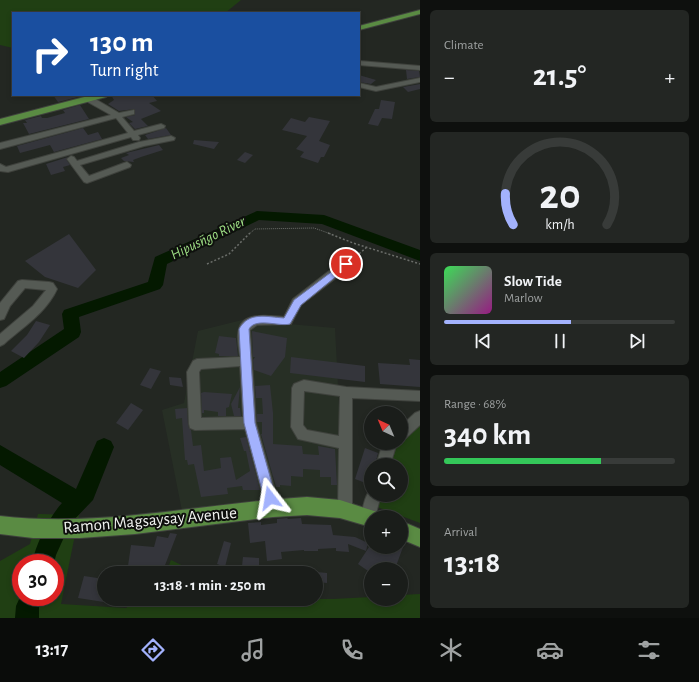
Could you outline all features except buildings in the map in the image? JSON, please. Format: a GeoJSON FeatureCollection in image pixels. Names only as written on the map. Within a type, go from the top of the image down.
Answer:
{"type":"FeatureCollection","features":[{"type":"Feature","properties":{"kind":"main road"},"geometry":{"type":"LineString","coordinates":[[360,28],[420,12]]}},
{"type":"Feature","properties":{"kind":"main road"},"geometry":{"type":"LineString","coordinates":[[0,122],[99,96]]}},
{"type":"Feature","properties":{"kind":"main road","name":"Ramon Magsaysay Avenue"},"geometry":{"type":"LineString","coordinates":[[0,525],[33,529],[80,529],[135,525],[273,508],[307,506],[345,511],[364,516]]}},
{"type":"Feature","properties":{"kind":"main road"},"geometry":{"type":"LineString","coordinates":[[408,533],[420,538]]}},
{"type":"Feature","properties":{"kind":"street"},"geometry":{"type":"LineString","coordinates":[[360,63],[420,68]]}},
{"type":"Feature","properties":{"kind":"street"},"geometry":{"type":"LineString","coordinates":[[360,85],[376,89],[420,80]]}},
{"type":"Feature","properties":{"kind":"street"},"geometry":{"type":"LineString","coordinates":[[89,99],[117,115],[142,144]]}},
{"type":"Feature","properties":{"kind":"street"},"geometry":{"type":"LineString","coordinates":[[0,146],[131,112]]}},
{"type":"Feature","properties":{"kind":"street"},"geometry":{"type":"LineString","coordinates":[[0,167],[5,170],[161,126]]}},
{"type":"Feature","properties":{"kind":"street"},"geometry":{"type":"LineString","coordinates":[[75,164],[142,144],[171,138]]}},
{"type":"Feature","properties":{"kind":"street"},"geometry":{"type":"LineString","coordinates":[[67,153],[87,180],[123,166],[110,154]]}},
{"type":"Feature","properties":{"kind":"street"},"geometry":{"type":"LineString","coordinates":[[273,508],[250,423],[244,329],[247,324],[256,320],[287,321],[297,302],[346,264]]}},
{"type":"Feature","properties":{"kind":"street"},"geometry":{"type":"LineString","coordinates":[[0,316],[1,310],[6,302],[22,284],[49,286],[52,289],[51,294],[36,309],[0,339]]}},
{"type":"Feature","properties":{"kind":"street"},"geometry":{"type":"LineString","coordinates":[[247,361],[197,364],[193,372],[194,424],[250,423]]}},
{"type":"Feature","properties":{"kind":"street"},"geometry":{"type":"LineString","coordinates":[[346,443],[303,435],[297,427],[298,388],[304,384],[346,392],[420,396]]}},
{"type":"Feature","properties":{"kind":"street"},"geometry":{"type":"LineString","coordinates":[[345,511],[346,392]]}},
{"type":"Feature","properties":{"kind":"street"},"geometry":{"type":"LineString","coordinates":[[408,428],[420,417]]}},
{"type":"Feature","properties":{"kind":"path"},"geometry":{"type":"LineString","coordinates":[[207,264],[229,254],[255,229],[314,228],[366,247],[420,264]]}},
{"type":"Feature","properties":{"kind":"path"},"geometry":{"type":"LineString","coordinates":[[346,264],[366,247]]}},
{"type":"Feature","properties":{"kind":"shaded area"},"geometry":{"type":"Polygon","coordinates":[[[242,320],[335,328],[344,501],[182,511],[162,410],[184,403],[198,331],[242,320]]]}},
{"type":"Feature","properties":{"kind":"green space"},"geometry":{"type":"Polygon","coordinates":[[[0,0],[241,0],[226,12],[12,12],[12,48],[0,45],[0,0]]]}},
{"type":"Feature","properties":{"kind":"green space"},"geometry":{"type":"Polygon","coordinates":[[[420,414],[420,523],[408,518],[408,510],[385,510],[372,505],[373,502],[408,502],[408,458],[385,458],[386,450],[408,450],[408,425],[420,414]]]}},
{"type":"Feature","properties":{"kind":"green space"},"geometry":{"type":"Polygon","coordinates":[[[38,514],[79,515],[64,589],[64,554],[12,554],[30,544],[38,514]]]}},
{"type":"Feature","properties":{"kind":"green space"},"geometry":{"type":"Polygon","coordinates":[[[12,554],[12,606],[64,606],[64,604],[126,608],[129,606],[323,606],[323,599],[364,597],[364,606],[408,606],[408,595],[420,594],[420,618],[0,618],[0,561],[12,554]]]}},
{"type":"Feature","properties":{"kind":"green space"},"geometry":{"type":"Polygon","coordinates":[[[171,560],[183,566],[169,566],[171,560]]]}},
{"type":"Feature","properties":{"kind":"waterway","name":"Hipusñgo River"},"geometry":{"type":"LineString","coordinates":[[0,381],[73,332],[70,314],[155,285],[160,261],[257,215],[324,220],[420,256]]}},
{"type":"Feature","properties":{"kind":"waterway","name":"Hipusñgo River"},"geometry":{"type":"LineString","coordinates":[[45,554],[63,517],[86,493],[104,447]]}},
{"type":"Feature","properties":{"kind":"waterway","name":"Hipusñgo River"},"geometry":{"type":"LineString","coordinates":[[0,454],[78,501]]}},
{"type":"Feature","properties":{"kind":"waterway","name":"Hipusñgo River"},"geometry":{"type":"LineString","coordinates":[[27,618],[28,606]]}},
{"type":"Feature","properties":{"kind":"route"},"geometry":{"type":"LineString","coordinates":[[270,498],[250,423],[244,329],[247,324],[256,320],[287,321],[297,302],[346,264]]}}]}
